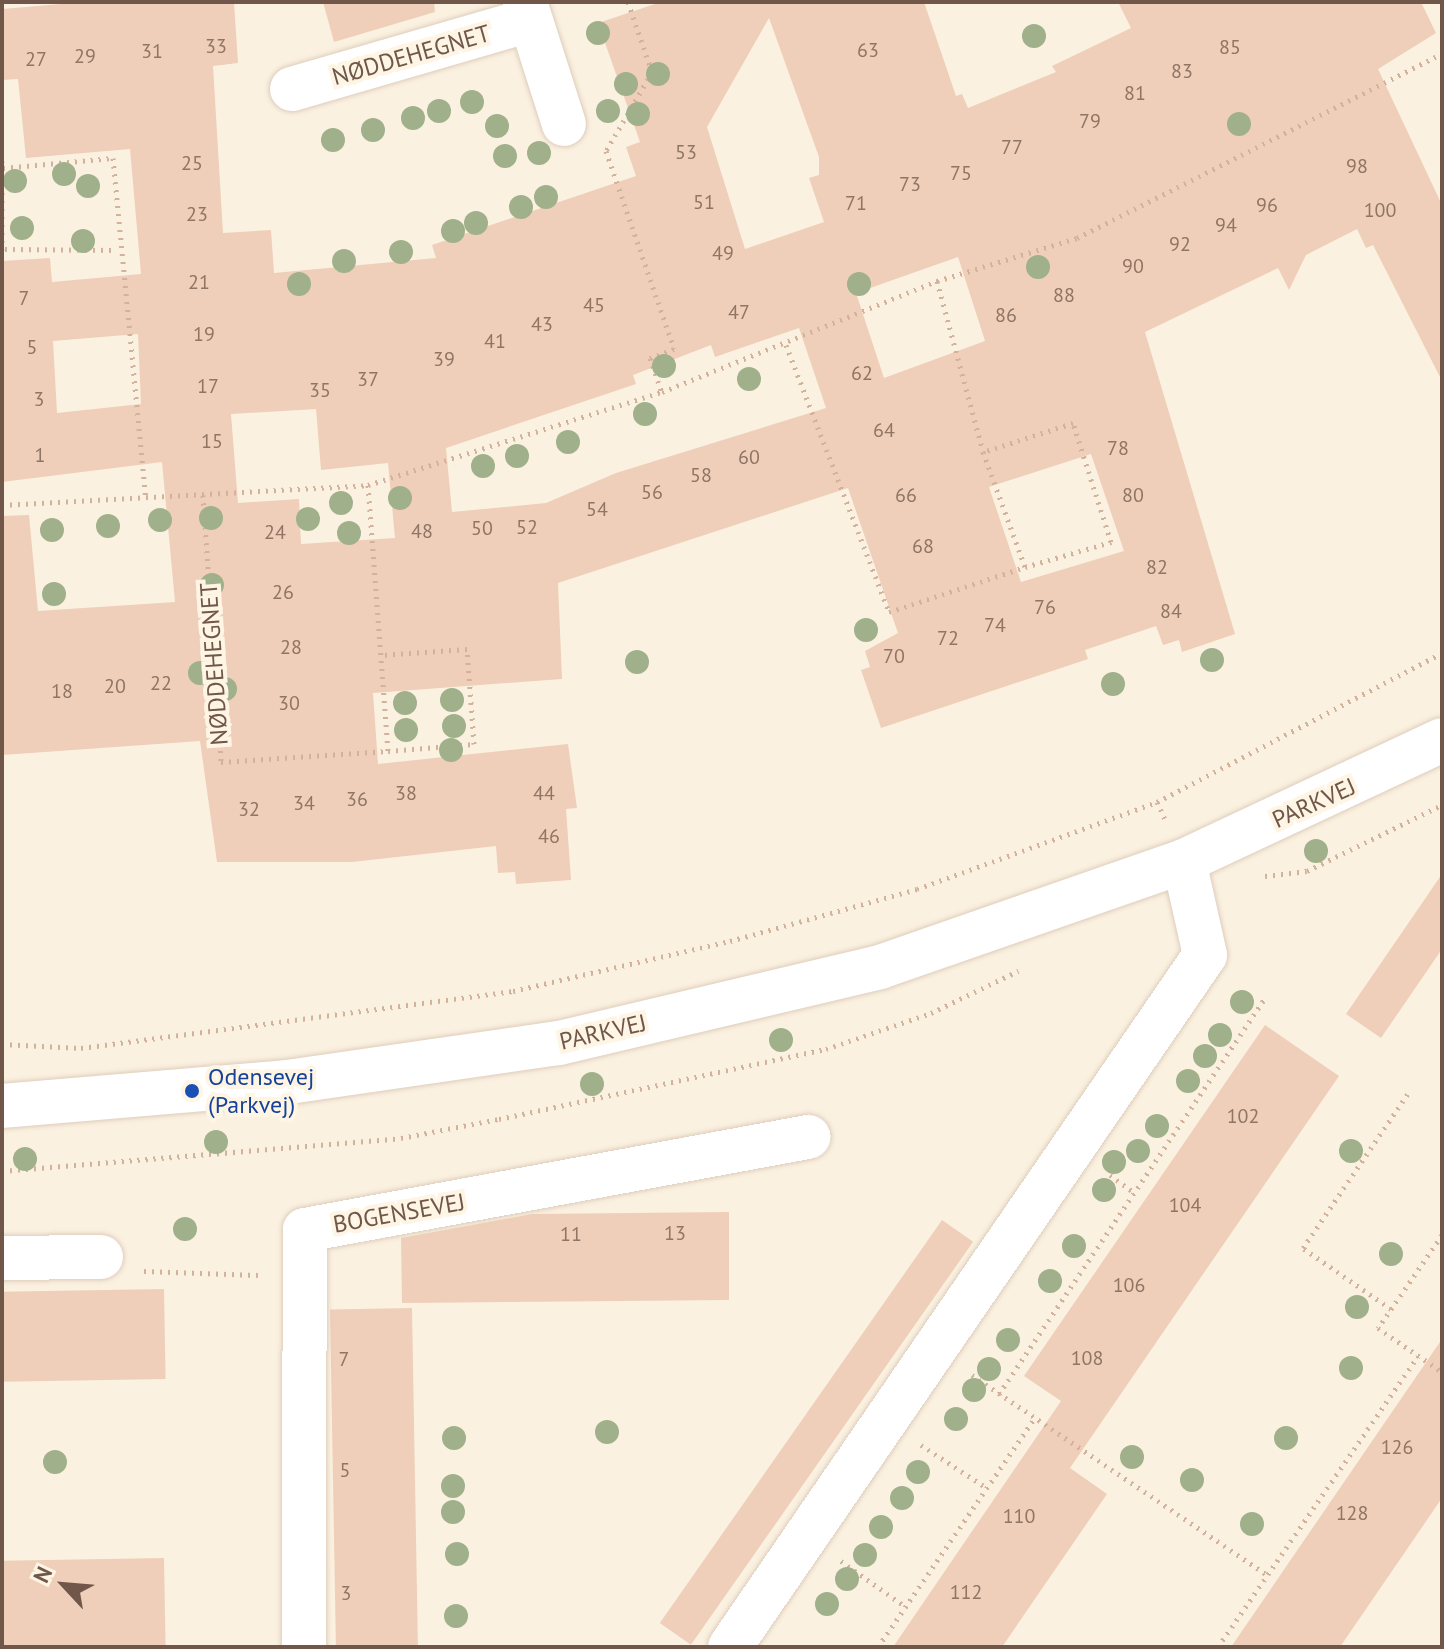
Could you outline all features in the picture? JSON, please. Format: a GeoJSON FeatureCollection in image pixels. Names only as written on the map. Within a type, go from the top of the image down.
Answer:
{"type":"FeatureCollection","features":[{"type":"Feature","properties":{"kind":"street","name":"NØDDEHEGNET"},"geometry":{"type":"LineString","coordinates":[[292,89],[527,11],[564,124]]}},
{"type":"Feature","properties":{"kind":"street","name":"PARKVEJ"},"geometry":{"type":"LineString","coordinates":[[2,1106],[288,1082],[559,1043],[880,967],[1184,861],[1442,740]]}},
{"type":"Feature","properties":{"kind":"street"},"geometry":{"type":"LineString","coordinates":[[730,1647],[1205,955],[1184,861]]}},
{"type":"Feature","properties":{"kind":"street","name":"BOGENSEVEJ"},"geometry":{"type":"LineString","coordinates":[[304,1647],[305,1230],[808,1137]]}},
{"type":"Feature","properties":{"kind":"street"},"geometry":{"type":"LineString","coordinates":[[2,1258],[101,1257]]}},
{"type":"Feature","properties":{"kind":"path"},"geometry":{"type":"LineString","coordinates":[[628,2],[652,72],[606,151],[674,349],[650,358],[662,392]]}},
{"type":"Feature","properties":{"kind":"path"},"geometry":{"type":"LineString","coordinates":[[2,505],[368,485],[662,392],[786,345],[937,281],[1077,238],[1442,54]]}},
{"type":"Feature","properties":{"kind":"path"},"geometry":{"type":"LineString","coordinates":[[3,168],[113,158],[117,250],[146,498]]}},
{"type":"Feature","properties":{"kind":"path"},"geometry":{"type":"LineString","coordinates":[[2,161],[3,249],[117,250]]}},
{"type":"Feature","properties":{"kind":"path"},"geometry":{"type":"LineString","coordinates":[[937,281],[983,452],[1025,567]]}},
{"type":"Feature","properties":{"kind":"path"},"geometry":{"type":"LineString","coordinates":[[786,345],[889,612],[1111,542],[1073,423],[983,452]]}},
{"type":"Feature","properties":{"kind":"path"},"geometry":{"type":"LineString","coordinates":[[368,485],[388,751]]}},
{"type":"Feature","properties":{"kind":"path","name":"NØDDEHEGNET"},"geometry":{"type":"LineString","coordinates":[[203,495],[221,762],[474,744],[467,649],[381,655]]}},
{"type":"Feature","properties":{"kind":"path"},"geometry":{"type":"LineString","coordinates":[[2,1044],[81,1048],[513,991],[730,941],[917,889],[1157,802],[1442,653]]}},
{"type":"Feature","properties":{"kind":"path"},"geometry":{"type":"LineString","coordinates":[[999,1394],[1266,996]]}},
{"type":"Feature","properties":{"kind":"path"},"geometry":{"type":"LineString","coordinates":[[1391,1309],[1303,1248],[1409,1092]]}},
{"type":"Feature","properties":{"kind":"path"},"geometry":{"type":"LineString","coordinates":[[1442,1235],[1378,1328],[1442,1372]]}},
{"type":"Feature","properties":{"kind":"path"},"geometry":{"type":"LineString","coordinates":[[101,1257],[111,1269],[304,1277]]}},
{"type":"Feature","properties":{"kind":"path"},"geometry":{"type":"LineString","coordinates":[[936,1349],[1034,1419],[1267,1575]]}},
{"type":"Feature","properties":{"kind":"path"},"geometry":{"type":"LineString","coordinates":[[1218,1647],[1418,1356]]}},
{"type":"Feature","properties":{"kind":"path"},"geometry":{"type":"LineString","coordinates":[[878,1647],[1034,1419]]}},
{"type":"Feature","properties":{"kind":"path"},"geometry":{"type":"LineString","coordinates":[[886,1421],[987,1488]]}},
{"type":"Feature","properties":{"kind":"path"},"geometry":{"type":"LineString","coordinates":[[806,1536],[906,1607]]}},
{"type":"Feature","properties":{"kind":"building"},"geometry":{"type":"Polygon","coordinates":[[[85,2],[234,2],[238,63],[213,66],[223,233],[271,230],[274,273],[436,258],[432,245],[636,176],[626,147],[640,142],[598,23],[661,2],[924,2],[956,96],[962,94],[968,108],[1056,72],[1052,66],[1131,28],[1118,2],[1421,2],[1436,33],[1378,69],[1442,205],[1442,381],[1373,245],[1366,248],[1357,229],[1306,255],[1289,290],[1278,268],[1145,332],[1235,634],[1182,652],[1179,640],[1163,645],[1156,626],[1085,650],[1088,659],[881,728],[861,670],[870,667],[865,651],[898,633],[848,488],[558,583],[562,679],[373,693],[378,764],[568,744],[577,808],[566,809],[571,880],[516,884],[515,872],[498,873],[496,846],[352,862],[217,862],[200,741],[2,755],[2,516],[29,515],[38,611],[175,602],[162,462],[2,482],[2,261],[50,258],[52,282],[141,274],[130,149],[26,158],[18,79],[2,80],[2,9],[85,2]],[[769,18],[707,127],[745,249],[824,222],[809,178],[819,175],[819,157],[769,18]],[[958,257],[856,293],[884,378],[985,341],[958,257]],[[799,328],[715,357],[711,345],[633,375],[636,384],[446,448],[452,512],[546,503],[616,473],[826,408],[799,328]],[[138,334],[53,341],[57,413],[141,404],[138,334]],[[316,409],[231,414],[238,503],[299,499],[301,544],[395,538],[388,463],[321,470],[316,409]],[[1091,454],[989,487],[1021,582],[1124,551],[1091,454]]]}},
{"type":"Feature","properties":{"kind":"building"},"geometry":{"type":"Polygon","coordinates":[[[323,2],[434,2],[435,12],[334,42],[323,2]]]}},
{"type":"Feature","properties":{"kind":"building"},"geometry":{"type":"Polygon","coordinates":[[[1442,874],[1442,949],[1381,1038],[1346,1014],[1442,874]]]}},
{"type":"Feature","properties":{"kind":"building"},"geometry":{"type":"Polygon","coordinates":[[[1265,1025],[1339,1076],[1070,1468],[1107,1494],[1002,1647],[893,1647],[1061,1401],[1024,1376],[1265,1025]]]}},
{"type":"Feature","properties":{"kind":"building"},"geometry":{"type":"Polygon","coordinates":[[[729,1212],[729,1300],[402,1303],[401,1238],[532,1214],[729,1212]]]}},
{"type":"Feature","properties":{"kind":"building"},"geometry":{"type":"Polygon","coordinates":[[[942,1220],[973,1242],[691,1645],[660,1623],[942,1220]]]}},
{"type":"Feature","properties":{"kind":"building"},"geometry":{"type":"Polygon","coordinates":[[[164,1289],[166,1379],[4,1382],[2,1292],[164,1289]]]}},
{"type":"Feature","properties":{"kind":"building"},"geometry":{"type":"Polygon","coordinates":[[[412,1308],[418,1647],[336,1647],[330,1309],[412,1308]]]}},
{"type":"Feature","properties":{"kind":"building"},"geometry":{"type":"Polygon","coordinates":[[[1442,1339],[1442,1498],[1340,1647],[1231,1647],[1442,1339]]]}},
{"type":"Feature","properties":{"kind":"building"},"geometry":{"type":"Polygon","coordinates":[[[164,1558],[166,1647],[4,1647],[2,1561],[164,1558]]]}},
{"type":"Feature","properties":{"kind":"place","name":"Odensevej (Parkvej)"},"geometry":{"type":"Point","coordinates":[192,1091]}}]}
